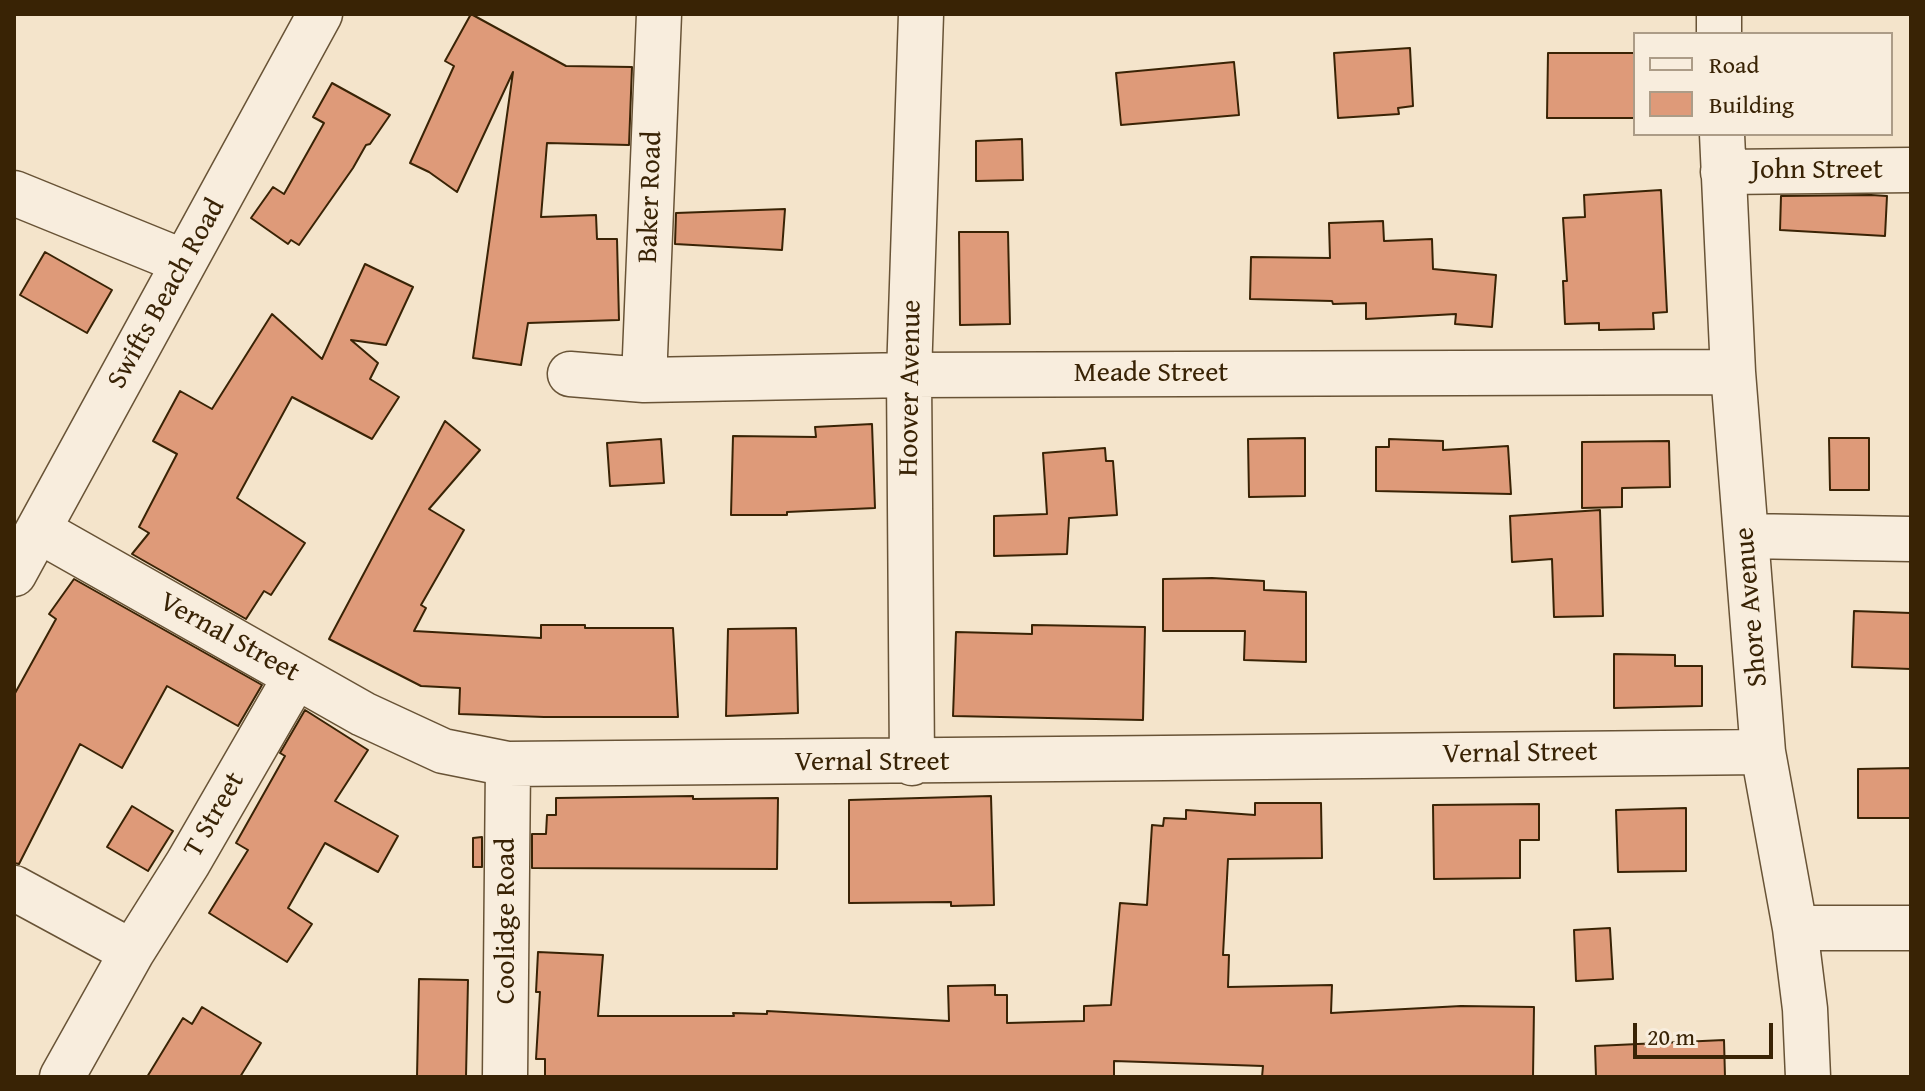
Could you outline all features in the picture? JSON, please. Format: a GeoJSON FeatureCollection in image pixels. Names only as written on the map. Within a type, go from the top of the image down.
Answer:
{"type":"FeatureCollection","features":[{"type":"Feature","properties":{"kind":"street","name":"Swifts Beach Road"},"geometry":{"type":"LineString","coordinates":[[14,574],[320,14]]}},
{"type":"Feature","properties":{"kind":"street","name":"Baker Road"},"geometry":{"type":"LineString","coordinates":[[644,380],[659,14]]}},
{"type":"Feature","properties":{"kind":"street","name":"Hoover Avenue"},"geometry":{"type":"LineString","coordinates":[[912,763],[909,375],[921,14]]}},
{"type":"Feature","properties":{"kind":"street","name":"John Street"},"geometry":{"type":"LineString","coordinates":[[1722,153],[1911,170]]}},
{"type":"Feature","properties":{"kind":"street","name":"Shore Avenue"},"geometry":{"type":"LineString","coordinates":[[1722,153],[1733,372],[1763,752],[1795,928],[1805,1009],[1808,1077]]}},
{"type":"Feature","properties":{"kind":"street"},"geometry":{"type":"LineString","coordinates":[[14,193],[184,262]]}},
{"type":"Feature","properties":{"kind":"street","name":"Meade Street"},"geometry":{"type":"LineString","coordinates":[[570,374],[644,380],[909,375],[1733,372]]}},
{"type":"Feature","properties":{"kind":"street","name":"Vernal Street"},"geometry":{"type":"LineString","coordinates":[[38,530],[363,714],[435,748],[508,764],[912,763],[1478,753],[1763,752]]}},
{"type":"Feature","properties":{"kind":"street"},"geometry":{"type":"LineString","coordinates":[[1746,536],[1911,539]]}},
{"type":"Feature","properties":{"kind":"street","name":"T Street"},"geometry":{"type":"LineString","coordinates":[[62,1077],[132,952],[188,863],[296,676]]}},
{"type":"Feature","properties":{"kind":"street","name":"Coolidge Road"},"geometry":{"type":"LineString","coordinates":[[505,1077],[508,764]]}},
{"type":"Feature","properties":{"kind":"street"},"geometry":{"type":"LineString","coordinates":[[14,888],[132,952]]}},
{"type":"Feature","properties":{"kind":"street"},"geometry":{"type":"LineString","coordinates":[[1795,928],[1911,928]]}},
{"type":"Feature","properties":{"kind":"building"},"geometry":{"type":"Polygon","coordinates":[[[471,14],[566,66],[632,67],[629,145],[547,143],[541,217],[596,215],[597,239],[617,239],[619,320],[528,323],[521,365],[473,358],[513,72],[457,192],[410,163],[454,66],[445,61],[471,14]]]}},
{"type":"Feature","properties":{"kind":"building"},"geometry":{"type":"Polygon","coordinates":[[[1410,48],[1413,106],[1398,108],[1399,114],[1338,118],[1334,53],[1410,48]]]}},
{"type":"Feature","properties":{"kind":"building"},"geometry":{"type":"Polygon","coordinates":[[[1548,53],[1633,53],[1633,118],[1547,118],[1548,53]]]}},
{"type":"Feature","properties":{"kind":"building"},"geometry":{"type":"Polygon","coordinates":[[[1234,62],[1239,115],[1121,125],[1116,73],[1234,62]]]}},
{"type":"Feature","properties":{"kind":"building"},"geometry":{"type":"Polygon","coordinates":[[[332,83],[390,115],[370,144],[366,145],[299,245],[291,240],[288,244],[251,218],[273,187],[284,194],[324,123],[313,117],[332,83]]]}},
{"type":"Feature","properties":{"kind":"building"},"geometry":{"type":"Polygon","coordinates":[[[1022,139],[1023,180],[976,181],[976,141],[1022,139]]]}},
{"type":"Feature","properties":{"kind":"building"},"geometry":{"type":"Polygon","coordinates":[[[1661,190],[1667,312],[1653,313],[1654,329],[1599,330],[1599,323],[1565,324],[1563,281],[1567,281],[1563,218],[1585,217],[1584,195],[1661,190]]]}},
{"type":"Feature","properties":{"kind":"building"},"geometry":{"type":"Polygon","coordinates":[[[1781,196],[1887,196],[1885,236],[1780,230],[1781,196]]]}},
{"type":"Feature","properties":{"kind":"building"},"geometry":{"type":"Polygon","coordinates":[[[785,209],[782,250],[675,244],[676,213],[785,209]]]}},
{"type":"Feature","properties":{"kind":"building"},"geometry":{"type":"Polygon","coordinates":[[[1383,221],[1384,241],[1432,239],[1433,269],[1496,275],[1492,327],[1455,324],[1456,314],[1366,319],[1366,303],[1250,299],[1251,257],[1330,258],[1329,223],[1383,221]]]}},
{"type":"Feature","properties":{"kind":"building"},"geometry":{"type":"Polygon","coordinates":[[[959,232],[1008,232],[1010,324],[960,325],[959,232]]]}},
{"type":"Feature","properties":{"kind":"building"},"geometry":{"type":"Polygon","coordinates":[[[45,252],[112,290],[87,333],[20,295],[45,252]]]}},
{"type":"Feature","properties":{"kind":"building"},"geometry":{"type":"Polygon","coordinates":[[[365,264],[413,287],[386,345],[351,340],[378,363],[370,379],[399,397],[372,439],[292,397],[237,498],[305,543],[271,595],[264,591],[246,619],[132,554],[149,533],[139,527],[177,454],[153,441],[180,391],[212,409],[272,314],[322,359],[365,264]]]}},
{"type":"Feature","properties":{"kind":"building"},"geometry":{"type":"Polygon","coordinates":[[[445,421],[480,450],[429,509],[464,530],[421,605],[426,608],[414,631],[541,638],[541,625],[673,628],[678,717],[459,714],[460,688],[421,686],[329,639],[445,421]]]}},
{"type":"Feature","properties":{"kind":"building"},"geometry":{"type":"Polygon","coordinates":[[[872,424],[875,508],[787,512],[787,515],[731,515],[733,436],[816,437],[815,427],[872,424]]]}},
{"type":"Feature","properties":{"kind":"building"},"geometry":{"type":"Polygon","coordinates":[[[1305,438],[1305,496],[1249,497],[1248,439],[1305,438]]]}},
{"type":"Feature","properties":{"kind":"building"},"geometry":{"type":"Polygon","coordinates":[[[1829,438],[1869,438],[1869,490],[1830,490],[1829,438]]]}},
{"type":"Feature","properties":{"kind":"building"},"geometry":{"type":"Polygon","coordinates":[[[661,439],[664,483],[610,486],[607,443],[661,439]]]}},
{"type":"Feature","properties":{"kind":"building"},"geometry":{"type":"Polygon","coordinates":[[[1389,439],[1443,441],[1443,450],[1508,446],[1511,494],[1376,491],[1376,447],[1389,447],[1389,439]]]}},
{"type":"Feature","properties":{"kind":"building"},"geometry":{"type":"Polygon","coordinates":[[[1669,441],[1670,487],[1622,488],[1622,507],[1582,508],[1582,442],[1669,441]]]}},
{"type":"Feature","properties":{"kind":"building"},"geometry":{"type":"Polygon","coordinates":[[[1105,448],[1106,461],[1113,461],[1117,515],[1069,518],[1067,554],[994,556],[994,516],[1047,514],[1043,453],[1105,448]]]}},
{"type":"Feature","properties":{"kind":"building"},"geometry":{"type":"Polygon","coordinates":[[[1600,510],[1603,616],[1554,617],[1552,559],[1512,562],[1510,516],[1600,510]]]}},
{"type":"Feature","properties":{"kind":"building"},"geometry":{"type":"Polygon","coordinates":[[[74,579],[262,685],[238,726],[167,686],[122,768],[80,744],[19,864],[14,863],[14,695],[56,619],[49,614],[74,579]]]}},
{"type":"Feature","properties":{"kind":"building"},"geometry":{"type":"Polygon","coordinates":[[[1163,579],[1264,581],[1264,590],[1306,592],[1306,662],[1244,660],[1245,631],[1163,631],[1163,579]]]}},
{"type":"Feature","properties":{"kind":"building"},"geometry":{"type":"Polygon","coordinates":[[[1854,611],[1911,613],[1911,669],[1852,667],[1854,611]]]}},
{"type":"Feature","properties":{"kind":"building"},"geometry":{"type":"Polygon","coordinates":[[[1032,625],[1145,627],[1143,720],[953,716],[956,632],[1032,634],[1032,625]]]}},
{"type":"Feature","properties":{"kind":"building"},"geometry":{"type":"Polygon","coordinates":[[[796,628],[798,713],[726,716],[728,629],[796,628]]]}},
{"type":"Feature","properties":{"kind":"building"},"geometry":{"type":"Polygon","coordinates":[[[1614,654],[1675,655],[1675,666],[1702,666],[1702,706],[1614,708],[1614,654]]]}},
{"type":"Feature","properties":{"kind":"building"},"geometry":{"type":"Polygon","coordinates":[[[305,710],[368,750],[335,801],[398,836],[378,872],[325,843],[288,908],[312,924],[287,962],[209,913],[248,850],[236,843],[285,756],[280,753],[305,710]]]}},
{"type":"Feature","properties":{"kind":"building"},"geometry":{"type":"Polygon","coordinates":[[[1911,768],[1911,818],[1858,818],[1858,769],[1911,768]]]}},
{"type":"Feature","properties":{"kind":"building"},"geometry":{"type":"Polygon","coordinates":[[[693,796],[693,799],[778,798],[777,869],[532,868],[532,834],[546,834],[547,815],[556,815],[556,798],[693,796]]]}},
{"type":"Feature","properties":{"kind":"building"},"geometry":{"type":"Polygon","coordinates":[[[991,796],[994,905],[951,906],[951,902],[849,903],[849,800],[991,796]]]}},
{"type":"Feature","properties":{"kind":"building"},"geometry":{"type":"Polygon","coordinates":[[[1255,803],[1321,803],[1322,858],[1228,859],[1223,955],[1229,955],[1228,987],[1332,985],[1331,1013],[1461,1006],[1534,1007],[1533,1077],[1262,1077],[1263,1066],[1114,1061],[1114,1077],[545,1077],[545,1059],[536,1059],[540,992],[536,992],[538,952],[603,955],[598,1016],[734,1016],[733,1013],[767,1014],[767,1011],[949,1021],[948,986],[995,985],[995,995],[1007,995],[1007,1023],[1084,1021],[1084,1006],[1111,1005],[1120,903],[1147,905],[1152,825],[1163,826],[1164,818],[1186,819],[1186,810],[1255,815],[1255,803]]]}},
{"type":"Feature","properties":{"kind":"building"},"geometry":{"type":"Polygon","coordinates":[[[1539,804],[1539,840],[1520,840],[1520,878],[1434,879],[1433,805],[1539,804]]]}},
{"type":"Feature","properties":{"kind":"building"},"geometry":{"type":"Polygon","coordinates":[[[132,806],[173,831],[148,871],[107,847],[132,806]]]}},
{"type":"Feature","properties":{"kind":"building"},"geometry":{"type":"Polygon","coordinates":[[[1686,808],[1686,871],[1618,872],[1616,810],[1686,808]]]}},
{"type":"Feature","properties":{"kind":"building"},"geometry":{"type":"Polygon","coordinates":[[[482,837],[482,867],[473,867],[473,838],[482,837]]]}},
{"type":"Feature","properties":{"kind":"building"},"geometry":{"type":"Polygon","coordinates":[[[1610,928],[1613,979],[1576,981],[1574,930],[1610,928]]]}},
{"type":"Feature","properties":{"kind":"building"},"geometry":{"type":"Polygon","coordinates":[[[419,979],[468,980],[466,1077],[417,1077],[419,979]]]}},
{"type":"Feature","properties":{"kind":"building"},"geometry":{"type":"Polygon","coordinates":[[[202,1007],[261,1043],[240,1077],[147,1077],[183,1018],[192,1024],[202,1007]]]}},
{"type":"Feature","properties":{"kind":"building"},"geometry":{"type":"Polygon","coordinates":[[[1724,1040],[1725,1077],[1596,1077],[1595,1046],[1724,1040]]]}}]}
